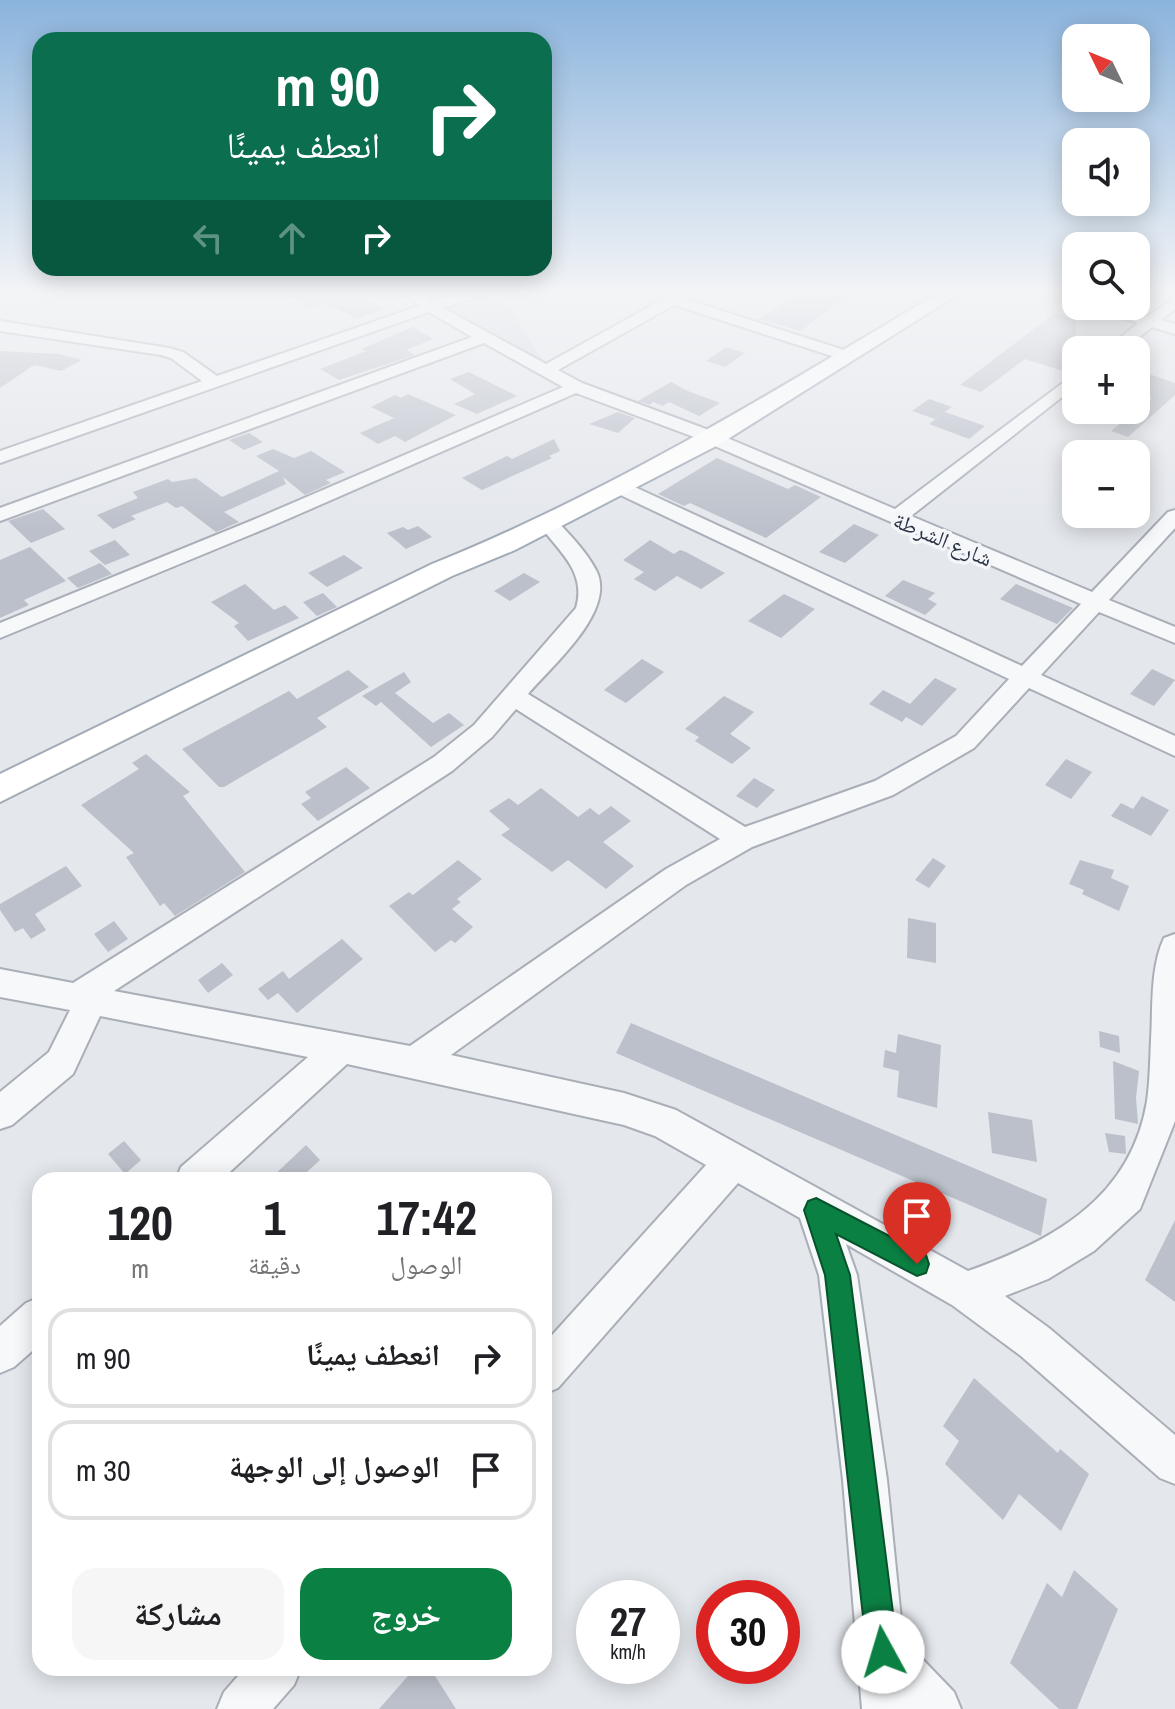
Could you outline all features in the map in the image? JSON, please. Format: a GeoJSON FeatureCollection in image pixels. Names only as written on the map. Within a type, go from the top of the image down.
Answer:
{"type":"FeatureCollection","features":[{"type":"Feature","properties":{"kind":"main road"},"geometry":{"type":"LineString","coordinates":[[442,570],[495,536],[706,436],[808,372]]}},
{"type":"Feature","properties":{"kind":"main road"},"geometry":{"type":"LineString","coordinates":[[0,789],[442,570],[491,551],[619,487],[816,372]]}},
{"type":"Feature","properties":{"kind":"street"},"geometry":{"type":"LineString","coordinates":[[200,372],[213,381]]}},
{"type":"Feature","properties":{"kind":"street"},"geometry":{"type":"LineString","coordinates":[[0,457],[240,372]]}},
{"type":"Feature","properties":{"kind":"street"},"geometry":{"type":"LineString","coordinates":[[0,515],[391,372]]}},
{"type":"Feature","properties":{"kind":"street","name":"شارع الشرطة"},"geometry":{"type":"LineString","coordinates":[[546,372],[576,387],[706,436],[1175,636]]}},
{"type":"Feature","properties":{"kind":"street"},"geometry":{"type":"LineString","coordinates":[[0,631],[267,521],[576,387]]}},
{"type":"Feature","properties":{"kind":"street"},"geometry":{"type":"LineString","coordinates":[[895,519],[1062,389]]}},
{"type":"Feature","properties":{"kind":"street"},"geometry":{"type":"LineString","coordinates":[[619,487],[1175,747]]}},
{"type":"Feature","properties":{"kind":"street"},"geometry":{"type":"LineString","coordinates":[[414,1062],[676,877],[742,839],[884,788],[965,742],[1175,516]]}},
{"type":"Feature","properties":{"kind":"street"},"geometry":{"type":"LineString","coordinates":[[0,1113],[61,1063],[86,998],[443,764],[483,731],[587,610],[593,595],[591,576],[548,523]]}},
{"type":"Feature","properties":{"kind":"street"},"geometry":{"type":"LineString","coordinates":[[512,695],[742,839]]}},
{"type":"Feature","properties":{"kind":"street"},"geometry":{"type":"LineString","coordinates":[[966,1291],[1035,1266],[1081,1238],[1127,1196],[1149,1149],[1164,1102],[1170,976],[1175,947]]}},
{"type":"Feature","properties":{"kind":"street"},"geometry":{"type":"LineString","coordinates":[[0,983],[414,1062],[624,1109],[664,1122],[816,1210],[966,1291],[1035,1342],[1175,1463]]}},
{"type":"Feature","properties":{"kind":"street"},"geometry":{"type":"LineString","coordinates":[[203,1172],[342,1048]]}},
{"type":"Feature","properties":{"kind":"street"},"geometry":{"type":"LineString","coordinates":[[552,1365],[734,1160]]}},
{"type":"Feature","properties":{"kind":"street"},"geometry":{"type":"LineString","coordinates":[[816,1210],[838,1275],[883,1652],[883,1706]]}},
{"type":"Feature","properties":{"kind":"street"},"geometry":{"type":"LineString","coordinates":[[0,1353],[32,1324]]}},
{"type":"Feature","properties":{"kind":"street"},"geometry":{"type":"LineString","coordinates":[[883,1652],[937,1709]]}},
{"type":"Feature","properties":{"kind":"street"},"geometry":{"type":"LineString","coordinates":[[241,1709],[270,1676]]}},
{"type":"Feature","properties":{"kind":"building"},"geometry":{"type":"Polygon","coordinates":[[[0,372],[24,372],[0,388],[0,372]]]}},
{"type":"Feature","properties":{"kind":"building"},"geometry":{"type":"Polygon","coordinates":[[[325,372],[364,372],[339,380],[325,372]]]}},
{"type":"Feature","properties":{"kind":"building"},"geometry":{"type":"Polygon","coordinates":[[[469,372],[517,396],[477,414],[454,404],[475,394],[450,379],[469,372]]]}},
{"type":"Feature","properties":{"kind":"building"},"geometry":{"type":"Polygon","coordinates":[[[977,372],[1008,372],[981,392],[960,385],[977,372]]]}},
{"type":"Feature","properties":{"kind":"building"},"geometry":{"type":"Polygon","coordinates":[[[1150,374],[1175,383],[1175,395],[1150,417],[1150,374]]]}},
{"type":"Feature","properties":{"kind":"building"},"geometry":{"type":"Polygon","coordinates":[[[671,382],[720,403],[699,416],[669,402],[663,406],[638,401],[671,382]]]}},
{"type":"Feature","properties":{"kind":"building"},"geometry":{"type":"Polygon","coordinates":[[[408,394],[456,415],[405,442],[395,436],[378,444],[360,433],[394,418],[371,407],[395,395],[401,398],[408,394]]]}},
{"type":"Feature","properties":{"kind":"building"},"geometry":{"type":"Polygon","coordinates":[[[929,399],[952,407],[935,419],[912,411],[929,399]]]}},
{"type":"Feature","properties":{"kind":"building"},"geometry":{"type":"Polygon","coordinates":[[[618,412],[635,418],[618,433],[589,424],[618,412]]]}},
{"type":"Feature","properties":{"kind":"building"},"geometry":{"type":"Polygon","coordinates":[[[945,412],[985,426],[969,439],[929,424],[945,412]]]}},
{"type":"Feature","properties":{"kind":"building"},"geometry":{"type":"Polygon","coordinates":[[[1120,424],[1143,424],[1128,437],[1111,431],[1120,424]]]}},
{"type":"Feature","properties":{"kind":"building"},"geometry":{"type":"Polygon","coordinates":[[[249,433],[263,442],[244,450],[229,440],[249,433]]]}},
{"type":"Feature","properties":{"kind":"building"},"geometry":{"type":"Polygon","coordinates":[[[554,439],[560,451],[549,456],[552,458],[482,490],[462,478],[507,456],[512,459],[554,439]]]}},
{"type":"Feature","properties":{"kind":"building"},"geometry":{"type":"Polygon","coordinates":[[[273,449],[294,458],[311,451],[345,472],[326,480],[331,483],[305,495],[283,477],[286,484],[224,512],[239,522],[216,532],[182,506],[176,508],[167,502],[131,516],[136,519],[113,529],[97,515],[138,498],[133,492],[168,479],[172,482],[196,478],[222,497],[279,471],[256,456],[273,449]]]}},
{"type":"Feature","properties":{"kind":"building"},"geometry":{"type":"Polygon","coordinates":[[[717,458],[788,489],[795,485],[821,497],[766,538],[690,503],[684,506],[658,494],[717,458]]]}},
{"type":"Feature","properties":{"kind":"building"},"geometry":{"type":"Polygon","coordinates":[[[43,509],[65,529],[31,543],[8,521],[43,509]]]}},
{"type":"Feature","properties":{"kind":"building"},"geometry":{"type":"Polygon","coordinates":[[[854,524],[879,535],[845,563],[819,552],[854,524]]]}},
{"type":"Feature","properties":{"kind":"building"},"geometry":{"type":"Polygon","coordinates":[[[418,526],[432,537],[406,549],[387,533],[403,527],[408,530],[418,526]]]}},
{"type":"Feature","properties":{"kind":"building"},"geometry":{"type":"Polygon","coordinates":[[[115,540],[130,555],[105,565],[89,551],[115,540]]]}},
{"type":"Feature","properties":{"kind":"building"},"geometry":{"type":"Polygon","coordinates":[[[650,540],[674,554],[680,550],[686,552],[725,573],[701,589],[677,576],[655,591],[634,579],[644,572],[623,560],[650,540]]]}},
{"type":"Feature","properties":{"kind":"building"},"geometry":{"type":"Polygon","coordinates":[[[30,547],[66,581],[24,600],[29,605],[0,618],[0,560],[30,547]]]}},
{"type":"Feature","properties":{"kind":"building"},"geometry":{"type":"Polygon","coordinates":[[[344,555],[363,568],[327,587],[308,573],[344,555]]]}},
{"type":"Feature","properties":{"kind":"building"},"geometry":{"type":"Polygon","coordinates":[[[100,563],[112,574],[78,588],[67,578],[100,563]]]}},
{"type":"Feature","properties":{"kind":"building"},"geometry":{"type":"Polygon","coordinates":[[[524,573],[540,582],[510,601],[494,591],[524,573]]]}},
{"type":"Feature","properties":{"kind":"building"},"geometry":{"type":"Polygon","coordinates":[[[903,580],[935,593],[928,599],[937,604],[925,615],[885,596],[903,580]]]}},
{"type":"Feature","properties":{"kind":"building"},"geometry":{"type":"Polygon","coordinates":[[[245,584],[274,610],[285,605],[299,618],[248,641],[234,626],[239,623],[211,602],[245,584]]]}},
{"type":"Feature","properties":{"kind":"building"},"geometry":{"type":"Polygon","coordinates":[[[1016,584],[1073,608],[1057,624],[1000,599],[1016,584]]]}},
{"type":"Feature","properties":{"kind":"building"},"geometry":{"type":"Polygon","coordinates":[[[323,593],[337,607],[317,616],[303,602],[323,593]]]}},
{"type":"Feature","properties":{"kind":"building"},"geometry":{"type":"Polygon","coordinates":[[[784,594],[815,609],[781,638],[748,621],[784,594]]]}},
{"type":"Feature","properties":{"kind":"building"},"geometry":{"type":"Polygon","coordinates":[[[642,659],[664,672],[626,703],[604,690],[642,659]]]}},
{"type":"Feature","properties":{"kind":"building"},"geometry":{"type":"Polygon","coordinates":[[[1152,669],[1175,680],[1154,706],[1130,694],[1152,669]]]}},
{"type":"Feature","properties":{"kind":"building"},"geometry":{"type":"Polygon","coordinates":[[[348,670],[369,687],[317,718],[327,727],[224,787],[219,787],[182,749],[289,691],[297,699],[348,670]]]}},
{"type":"Feature","properties":{"kind":"building"},"geometry":{"type":"Polygon","coordinates":[[[404,672],[411,682],[395,693],[433,723],[449,713],[464,725],[431,747],[381,702],[376,706],[362,696],[404,672]]]}},
{"type":"Feature","properties":{"kind":"building"},"geometry":{"type":"Polygon","coordinates":[[[935,678],[957,689],[922,726],[906,717],[902,722],[869,704],[883,690],[910,704],[935,678]]]}},
{"type":"Feature","properties":{"kind":"building"},"geometry":{"type":"Polygon","coordinates":[[[724,696],[754,712],[730,734],[751,748],[732,764],[695,741],[699,737],[685,729],[724,696]]]}},
{"type":"Feature","properties":{"kind":"building"},"geometry":{"type":"Polygon","coordinates":[[[146,754],[190,792],[183,796],[245,872],[175,916],[164,903],[160,906],[126,857],[134,853],[81,805],[139,769],[132,763],[146,754]]]}},
{"type":"Feature","properties":{"kind":"building"},"geometry":{"type":"Polygon","coordinates":[[[1066,759],[1092,772],[1071,799],[1045,785],[1066,759]]]}},
{"type":"Feature","properties":{"kind":"building"},"geometry":{"type":"Polygon","coordinates":[[[346,767],[370,788],[318,821],[301,804],[311,798],[305,792],[346,767]]]}},
{"type":"Feature","properties":{"kind":"building"},"geometry":{"type":"Polygon","coordinates":[[[754,778],[775,790],[757,808],[736,796],[754,778]]]}},
{"type":"Feature","properties":{"kind":"building"},"geometry":{"type":"Polygon","coordinates":[[[541,788],[578,817],[590,808],[599,815],[611,806],[631,821],[603,842],[634,866],[606,889],[568,860],[552,872],[501,835],[510,829],[489,811],[509,798],[518,805],[541,788]]]}},
{"type":"Feature","properties":{"kind":"building"},"geometry":{"type":"Polygon","coordinates":[[[1142,796],[1169,810],[1151,836],[1111,816],[1121,803],[1133,809],[1142,796]]]}},
{"type":"Feature","properties":{"kind":"building"},"geometry":{"type":"Polygon","coordinates":[[[933,858],[946,866],[929,888],[915,880],[933,858]]]}},
{"type":"Feature","properties":{"kind":"building"},"geometry":{"type":"Polygon","coordinates":[[[458,860],[482,879],[457,899],[461,902],[452,909],[473,927],[455,943],[451,940],[435,952],[389,906],[409,892],[413,895],[458,860]]]}},
{"type":"Feature","properties":{"kind":"building"},"geometry":{"type":"Polygon","coordinates":[[[1080,860],[1114,870],[1111,878],[1129,886],[1119,911],[1082,894],[1084,890],[1069,884],[1080,860]]]}},
{"type":"Feature","properties":{"kind":"building"},"geometry":{"type":"Polygon","coordinates":[[[66,866],[82,886],[35,914],[46,930],[31,939],[23,928],[15,932],[0,910],[0,904],[66,866]]]}},
{"type":"Feature","properties":{"kind":"building"},"geometry":{"type":"Polygon","coordinates":[[[908,918],[936,923],[936,963],[907,958],[908,918]]]}},
{"type":"Feature","properties":{"kind":"building"},"geometry":{"type":"Polygon","coordinates":[[[114,921],[128,939],[108,952],[94,934],[114,921]]]}},
{"type":"Feature","properties":{"kind":"building"},"geometry":{"type":"Polygon","coordinates":[[[342,939],[363,959],[297,1013],[278,993],[268,1000],[258,989],[283,971],[289,979],[342,939]]]}},
{"type":"Feature","properties":{"kind":"building"},"geometry":{"type":"Polygon","coordinates":[[[222,963],[233,975],[208,993],[198,980],[222,963]]]}},
{"type":"Feature","properties":{"kind":"building"},"geometry":{"type":"Polygon","coordinates":[[[631,1023],[1047,1199],[1041,1236],[616,1053],[631,1023]]]}},
{"type":"Feature","properties":{"kind":"building"},"geometry":{"type":"Polygon","coordinates":[[[1099,1031],[1119,1036],[1120,1053],[1100,1047],[1099,1031]]]}},
{"type":"Feature","properties":{"kind":"building"},"geometry":{"type":"Polygon","coordinates":[[[898,1034],[941,1045],[937,1108],[897,1097],[899,1071],[883,1067],[885,1050],[896,1053],[898,1034]]]}},
{"type":"Feature","properties":{"kind":"building"},"geometry":{"type":"Polygon","coordinates":[[[1113,1061],[1139,1071],[1136,1098],[1138,1124],[1115,1119],[1113,1061]]]}},
{"type":"Feature","properties":{"kind":"building"},"geometry":{"type":"Polygon","coordinates":[[[988,1112],[1032,1120],[1037,1162],[992,1153],[988,1112]]]}},
{"type":"Feature","properties":{"kind":"building"},"geometry":{"type":"Polygon","coordinates":[[[1105,1133],[1125,1136],[1126,1154],[1109,1152],[1105,1133]]]}},
{"type":"Feature","properties":{"kind":"building"},"geometry":{"type":"Polygon","coordinates":[[[124,1141],[141,1160],[123,1172],[108,1154],[124,1141]]]}},
{"type":"Feature","properties":{"kind":"building"},"geometry":{"type":"Polygon","coordinates":[[[306,1145],[320,1160],[307,1172],[277,1172],[306,1145]]]}},
{"type":"Feature","properties":{"kind":"building"},"geometry":{"type":"Polygon","coordinates":[[[1175,1220],[1175,1302],[1145,1280],[1175,1220]]]}},
{"type":"Feature","properties":{"kind":"building"},"geometry":{"type":"Polygon","coordinates":[[[974,1378],[1058,1453],[1060,1449],[1089,1474],[1061,1531],[1019,1494],[1003,1520],[945,1464],[959,1441],[943,1426],[974,1378]]]}},
{"type":"Feature","properties":{"kind":"building"},"geometry":{"type":"Polygon","coordinates":[[[1074,1570],[1118,1609],[1077,1709],[1059,1709],[1010,1663],[1047,1583],[1062,1597],[1074,1570]]]}},
{"type":"Feature","properties":{"kind":"building"},"geometry":{"type":"Polygon","coordinates":[[[408,1676],[435,1676],[456,1709],[379,1709],[408,1676]]]}},
{"type":"Feature","properties":{"kind":"route"},"geometry":{"type":"LineString","coordinates":[[883,1652],[865,1480],[838,1275],[816,1210],[917,1264]]}}]}
